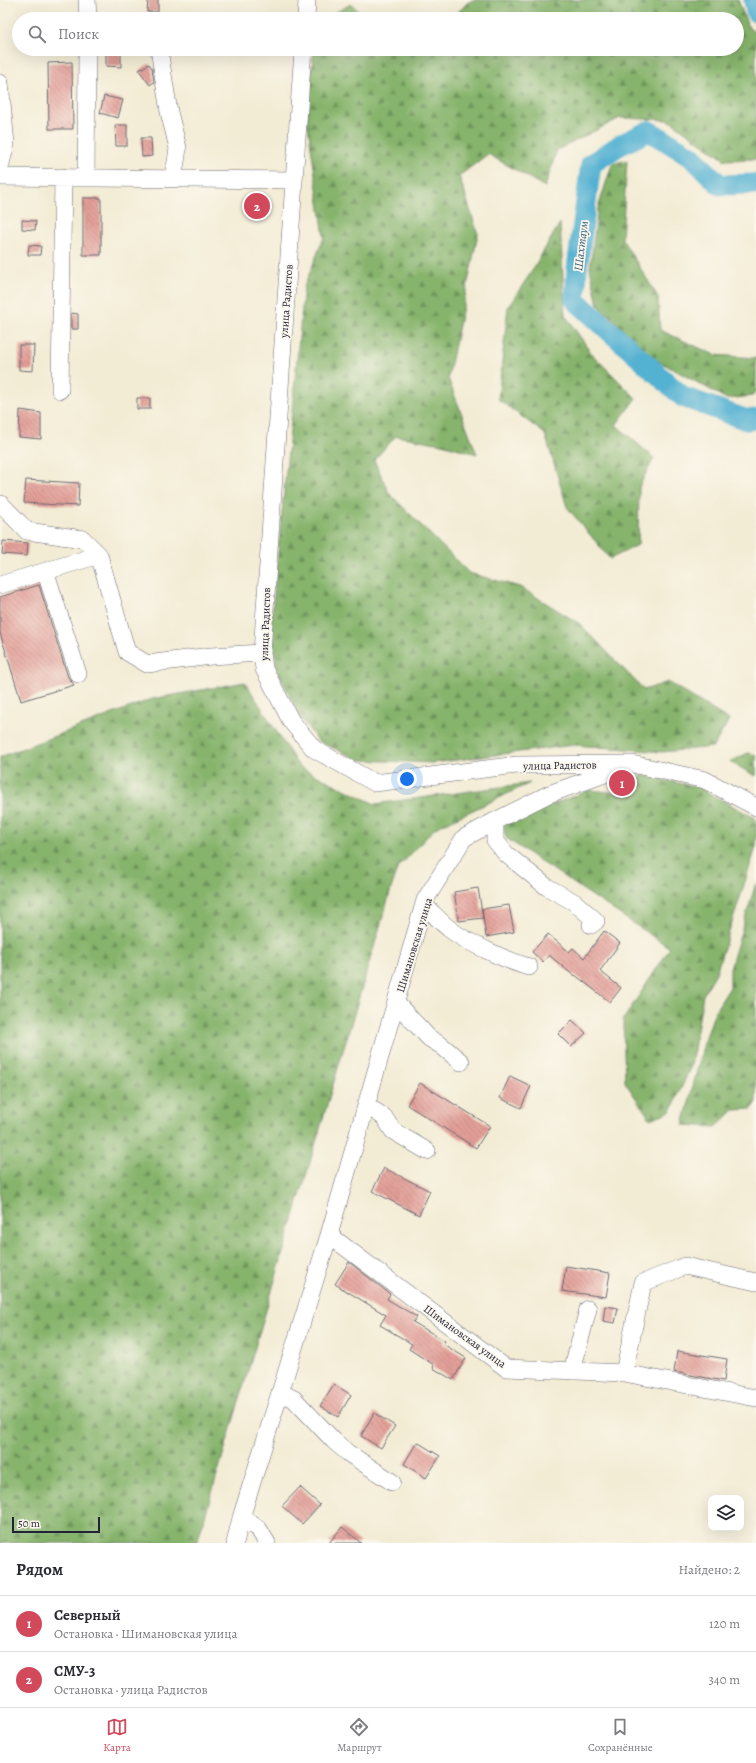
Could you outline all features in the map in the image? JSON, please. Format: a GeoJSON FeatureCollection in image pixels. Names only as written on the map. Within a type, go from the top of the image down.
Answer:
{"type":"FeatureCollection","features":[{"type":"Feature","properties":{"kind":"street"},"geometry":{"type":"LineString","coordinates":[[88,0],[88,12]]}},
{"type":"Feature","properties":{"kind":"street"},"geometry":{"type":"LineString","coordinates":[[306,12],[307,0]]}},
{"type":"Feature","properties":{"kind":"street"},"geometry":{"type":"LineString","coordinates":[[86,178],[87,56]]}},
{"type":"Feature","properties":{"kind":"street"},"geometry":{"type":"LineString","coordinates":[[160,56],[169,112],[178,148],[172,179]]}},
{"type":"Feature","properties":{"kind":"street","name":"улица Радистов"},"geometry":{"type":"LineString","coordinates":[[303,56],[262,654],[264,669],[292,721],[314,750],[375,782],[517,766],[632,764],[705,780],[756,807]]}},
{"type":"Feature","properties":{"kind":"street"},"geometry":{"type":"LineString","coordinates":[[0,83],[6,144],[0,167]]}},
{"type":"Feature","properties":{"kind":"street"},"geometry":{"type":"LineString","coordinates":[[0,177],[294,180]]}},
{"type":"Feature","properties":{"kind":"street"},"geometry":{"type":"LineString","coordinates":[[60,390],[63,177]]}},
{"type":"Feature","properties":{"kind":"street"},"geometry":{"type":"LineString","coordinates":[[1,504],[27,531],[83,540],[99,555],[126,652],[147,664],[212,656],[262,654]]}},
{"type":"Feature","properties":{"kind":"street"},"geometry":{"type":"LineString","coordinates":[[0,585],[46,573],[99,555]]}},
{"type":"Feature","properties":{"kind":"street"},"geometry":{"type":"LineString","coordinates":[[46,573],[78,674]]}},
{"type":"Feature","properties":{"kind":"street","name":"Шимановская улица"},"geometry":{"type":"LineString","coordinates":[[235,1543],[241,1518],[329,1235],[425,900],[464,838],[495,820],[549,794],[632,764]]}},
{"type":"Feature","properties":{"kind":"street"},"geometry":{"type":"LineString","coordinates":[[495,820],[495,840],[506,854],[548,887],[574,902],[596,921],[591,924]]}},
{"type":"Feature","properties":{"kind":"street"},"geometry":{"type":"LineString","coordinates":[[424,905],[451,930],[463,938],[519,964],[529,967]]}},
{"type":"Feature","properties":{"kind":"street"},"geometry":{"type":"LineString","coordinates":[[396,1002],[429,1038],[442,1046],[461,1062]]}},
{"type":"Feature","properties":{"kind":"street"},"geometry":{"type":"LineString","coordinates":[[366,1105],[384,1117],[393,1131],[427,1151]]}},
{"type":"Feature","properties":{"kind":"street","name":"Шимановская улица"},"geometry":{"type":"LineString","coordinates":[[329,1235],[506,1368],[624,1373],[756,1398]]}},
{"type":"Feature","properties":{"kind":"street"},"geometry":{"type":"LineString","coordinates":[[624,1373],[643,1284],[685,1266],[756,1282]]}},
{"type":"Feature","properties":{"kind":"street"},"geometry":{"type":"LineString","coordinates":[[572,1371],[588,1309]]}},
{"type":"Feature","properties":{"kind":"street"},"geometry":{"type":"LineString","coordinates":[[280,1392],[294,1399],[334,1441],[348,1453],[392,1482]]}},
{"type":"Feature","properties":{"kind":"street"},"geometry":{"type":"LineString","coordinates":[[241,1518],[258,1528],[267,1543]]}},
{"type":"Feature","properties":{"kind":"green space"},"geometry":{"type":"Polygon","coordinates":[[[473,0],[738,0],[743,12],[458,12],[467,3],[473,0]]]}},
{"type":"Feature","properties":{"kind":"green space"},"geometry":{"type":"Polygon","coordinates":[[[351,4],[360,12],[337,12],[351,4]]]}},
{"type":"Feature","properties":{"kind":"green space"},"geometry":{"type":"Polygon","coordinates":[[[744,15],[749,28],[756,33],[756,159],[725,160],[669,120],[620,118],[557,150],[545,187],[488,154],[459,176],[478,234],[448,378],[477,454],[442,444],[396,436],[374,460],[389,493],[469,573],[520,587],[580,624],[644,690],[668,682],[729,720],[713,747],[663,752],[574,745],[433,763],[360,760],[318,741],[299,715],[277,669],[271,625],[304,287],[324,237],[307,119],[313,56],[744,56],[744,15]]]}},
{"type":"Feature","properties":{"kind":"green space"},"geometry":{"type":"Polygon","coordinates":[[[627,160],[622,239],[658,297],[660,330],[715,355],[756,357],[756,392],[752,396],[727,399],[653,358],[598,305],[590,268],[598,208],[612,164],[627,160]]]}},
{"type":"Feature","properties":{"kind":"green space"},"geometry":{"type":"Polygon","coordinates":[[[560,223],[565,315],[592,354],[636,398],[616,425],[654,458],[639,487],[638,545],[610,559],[567,507],[545,434],[498,399],[508,307],[530,274],[560,223]]]}},
{"type":"Feature","properties":{"kind":"green space"},"geometry":{"type":"Polygon","coordinates":[[[245,682],[299,767],[375,804],[530,783],[435,828],[397,869],[197,1543],[0,1543],[0,757],[152,699],[245,682]]]}},
{"type":"Feature","properties":{"kind":"green space"},"geometry":{"type":"Polygon","coordinates":[[[748,753],[756,755],[756,776],[730,762],[748,753]]]}},
{"type":"Feature","properties":{"kind":"green space"},"geometry":{"type":"Polygon","coordinates":[[[641,775],[698,787],[755,818],[756,821],[756,847],[716,973],[703,995],[691,1066],[671,1111],[650,1119],[625,1082],[623,1020],[670,948],[506,838],[503,824],[589,790],[630,794],[641,775]]]}},
{"type":"Feature","properties":{"kind":"green space"},"geometry":{"type":"Polygon","coordinates":[[[756,883],[756,1104],[752,1109],[734,1110],[716,1127],[683,1125],[704,1043],[715,1011],[730,987],[730,968],[756,883]]]}},
{"type":"Feature","properties":{"kind":"building"},"geometry":{"type":"Polygon","coordinates":[[[148,0],[158,0],[158,12],[147,12],[148,0]]]}},
{"type":"Feature","properties":{"kind":"building"},"geometry":{"type":"Polygon","coordinates":[[[106,56],[121,56],[121,67],[106,66],[106,56]]]}},
{"type":"Feature","properties":{"kind":"building"},"geometry":{"type":"Polygon","coordinates":[[[72,62],[73,129],[49,129],[48,63],[72,62]]]}},
{"type":"Feature","properties":{"kind":"building"},"geometry":{"type":"Polygon","coordinates":[[[149,64],[152,68],[154,82],[150,85],[139,70],[149,64]]]}},
{"type":"Feature","properties":{"kind":"building"},"geometry":{"type":"Polygon","coordinates":[[[104,96],[123,100],[118,118],[100,113],[104,96]]]}},
{"type":"Feature","properties":{"kind":"building"},"geometry":{"type":"Polygon","coordinates":[[[115,125],[127,125],[127,146],[116,146],[115,125]]]}},
{"type":"Feature","properties":{"kind":"building"},"geometry":{"type":"Polygon","coordinates":[[[141,138],[151,138],[152,156],[142,157],[141,138]]]}},
{"type":"Feature","properties":{"kind":"building"},"geometry":{"type":"Polygon","coordinates":[[[83,198],[101,198],[101,255],[83,255],[83,198]]]}},
{"type":"Feature","properties":{"kind":"building"},"geometry":{"type":"Polygon","coordinates":[[[22,220],[36,221],[35,230],[22,229],[22,220]]]}},
{"type":"Feature","properties":{"kind":"building"},"geometry":{"type":"Polygon","coordinates":[[[29,245],[41,246],[40,255],[28,255],[29,245]]]}},
{"type":"Feature","properties":{"kind":"building"},"geometry":{"type":"Polygon","coordinates":[[[71,313],[78,314],[78,329],[71,329],[71,313]]]}},
{"type":"Feature","properties":{"kind":"building"},"geometry":{"type":"Polygon","coordinates":[[[19,345],[34,345],[33,371],[19,370],[19,345]]]}},
{"type":"Feature","properties":{"kind":"building"},"geometry":{"type":"Polygon","coordinates":[[[137,398],[150,398],[150,409],[137,409],[137,398]]]}},
{"type":"Feature","properties":{"kind":"building"},"geometry":{"type":"Polygon","coordinates":[[[20,410],[41,413],[41,439],[19,437],[20,410]]]}},
{"type":"Feature","properties":{"kind":"building"},"geometry":{"type":"Polygon","coordinates":[[[26,480],[79,483],[78,506],[24,503],[26,480]]]}},
{"type":"Feature","properties":{"kind":"building"},"geometry":{"type":"Polygon","coordinates":[[[3,541],[28,543],[27,556],[2,554],[3,541]]]}},
{"type":"Feature","properties":{"kind":"building"},"geometry":{"type":"Polygon","coordinates":[[[39,585],[68,677],[74,685],[21,701],[0,633],[0,597],[39,585]]]}},
{"type":"Feature","properties":{"kind":"building"},"geometry":{"type":"Polygon","coordinates":[[[478,888],[483,918],[459,921],[454,892],[478,888]]]}},
{"type":"Feature","properties":{"kind":"building"},"geometry":{"type":"Polygon","coordinates":[[[509,905],[514,932],[486,937],[482,909],[509,905]]]}},
{"type":"Feature","properties":{"kind":"building"},"geometry":{"type":"Polygon","coordinates":[[[604,931],[620,943],[600,971],[621,988],[610,1002],[575,975],[574,976],[549,955],[543,962],[532,952],[548,934],[569,952],[573,948],[584,958],[604,931]]]}},
{"type":"Feature","properties":{"kind":"building"},"geometry":{"type":"Polygon","coordinates":[[[572,1020],[586,1033],[571,1047],[558,1034],[572,1020]]]}},
{"type":"Feature","properties":{"kind":"building"},"geometry":{"type":"Polygon","coordinates":[[[510,1076],[531,1086],[521,1108],[500,1098],[510,1076]]]}},
{"type":"Feature","properties":{"kind":"building"},"geometry":{"type":"Polygon","coordinates":[[[420,1083],[490,1126],[476,1148],[407,1105],[420,1083]]]}},
{"type":"Feature","properties":{"kind":"building"},"geometry":{"type":"Polygon","coordinates":[[[384,1168],[430,1191],[419,1215],[372,1191],[384,1168]]]}},
{"type":"Feature","properties":{"kind":"building"},"geometry":{"type":"Polygon","coordinates":[[[349,1262],[390,1294],[387,1299],[417,1317],[413,1322],[445,1341],[443,1344],[466,1358],[453,1380],[433,1368],[434,1365],[409,1349],[412,1344],[380,1325],[386,1315],[335,1284],[349,1262]]]}},
{"type":"Feature","properties":{"kind":"building"},"geometry":{"type":"Polygon","coordinates":[[[566,1266],[610,1273],[606,1297],[562,1291],[566,1266]]]}},
{"type":"Feature","properties":{"kind":"building"},"geometry":{"type":"Polygon","coordinates":[[[605,1306],[618,1308],[615,1323],[603,1321],[605,1306]]]}},
{"type":"Feature","properties":{"kind":"building"},"geometry":{"type":"Polygon","coordinates":[[[677,1351],[727,1359],[724,1381],[674,1372],[677,1351]]]}},
{"type":"Feature","properties":{"kind":"building"},"geometry":{"type":"Polygon","coordinates":[[[334,1384],[351,1395],[338,1417],[320,1406],[334,1384]]]}},
{"type":"Feature","properties":{"kind":"building"},"geometry":{"type":"Polygon","coordinates":[[[374,1413],[395,1426],[381,1448],[361,1436],[374,1413]]]}},
{"type":"Feature","properties":{"kind":"building"},"geometry":{"type":"Polygon","coordinates":[[[417,1442],[440,1456],[426,1478],[404,1464],[417,1442]]]}},
{"type":"Feature","properties":{"kind":"building"},"geometry":{"type":"Polygon","coordinates":[[[300,1487],[320,1505],[302,1524],[282,1506],[300,1487]]]}},
{"type":"Feature","properties":{"kind":"building"},"geometry":{"type":"Polygon","coordinates":[[[342,1527],[361,1543],[329,1543],[342,1527]]]}},
{"type":"Feature","properties":{"kind":"waterway","name":"Шахтаум"},"geometry":{"type":"LineString","coordinates":[[754,0],[756,12]]}},
{"type":"Feature","properties":{"kind":"waterway","name":"Шахтаум"},"geometry":{"type":"LineString","coordinates":[[756,184],[720,185],[691,156],[649,131],[620,145],[591,164],[577,269],[575,300],[683,397],[747,420],[756,419]]}},
{"type":"Feature","properties":{"kind":"place","name":"СМУ-3"},"geometry":{"type":"Point","coordinates":[257,206]}},
{"type":"Feature","properties":{"kind":"place","name":"Северный"},"geometry":{"type":"Point","coordinates":[622,783]}}]}
